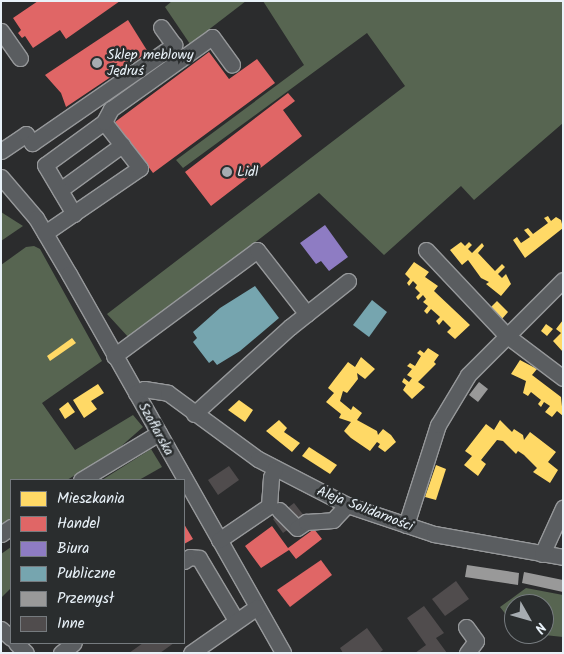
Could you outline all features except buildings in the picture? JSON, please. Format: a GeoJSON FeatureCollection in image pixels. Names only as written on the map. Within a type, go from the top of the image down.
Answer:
{"type":"FeatureCollection","features":[{"type":"Feature","properties":{"kind":"street"},"geometry":{"type":"LineString","coordinates":[[1,151],[26,134],[32,143],[174,45],[161,26]]}},
{"type":"Feature","properties":{"kind":"street"},"geometry":{"type":"LineString","coordinates":[[1,31],[20,58]]}},
{"type":"Feature","properties":{"kind":"street"},"geometry":{"type":"LineString","coordinates":[[74,214],[45,165],[104,122],[111,108],[212,37],[232,65]]}},
{"type":"Feature","properties":{"kind":"street"},"geometry":{"type":"LineString","coordinates":[[45,233],[140,168],[104,122]]}},
{"type":"Feature","properties":{"kind":"street"},"geometry":{"type":"LineString","coordinates":[[60,190],[122,145]]}},
{"type":"Feature","properties":{"kind":"street","name":"Szaflarska"},"geometry":{"type":"LineString","coordinates":[[1,177],[45,233],[283,653]]}},
{"type":"Feature","properties":{"kind":"street"},"geometry":{"type":"LineString","coordinates":[[1,196],[26,207]]}},
{"type":"Feature","properties":{"kind":"street"},"geometry":{"type":"LineString","coordinates":[[114,356],[257,250],[307,314]]}},
{"type":"Feature","properties":{"kind":"street"},"geometry":{"type":"LineString","coordinates":[[426,250],[506,335],[563,378]]}},
{"type":"Feature","properties":{"kind":"street"},"geometry":{"type":"LineString","coordinates":[[406,525],[438,425],[468,375],[563,280]]}},
{"type":"Feature","properties":{"kind":"street"},"geometry":{"type":"LineString","coordinates":[[194,414],[307,314],[348,281]]}},
{"type":"Feature","properties":{"kind":"street","name":"Aleja Solidarności"},"geometry":{"type":"LineString","coordinates":[[136,393],[144,389],[168,393],[194,414],[275,469],[347,505],[406,525],[563,558]]}},
{"type":"Feature","properties":{"kind":"street"},"geometry":{"type":"LineString","coordinates":[[83,479],[159,433]]}},
{"type":"Feature","properties":{"kind":"street"},"geometry":{"type":"LineString","coordinates":[[274,508],[271,477],[275,469]]}},
{"type":"Feature","properties":{"kind":"street"},"geometry":{"type":"LineString","coordinates":[[220,540],[274,508],[287,504],[300,526],[333,520],[347,505]]}},
{"type":"Feature","properties":{"kind":"street"},"geometry":{"type":"LineString","coordinates":[[542,554],[563,508]]}},
{"type":"Feature","properties":{"kind":"street"},"geometry":{"type":"LineString","coordinates":[[185,560],[190,557],[199,558],[236,620]]}},
{"type":"Feature","properties":{"kind":"street"},"geometry":{"type":"LineString","coordinates":[[191,653],[257,607]]}},
{"type":"Feature","properties":{"kind":"street"},"geometry":{"type":"LineString","coordinates":[[466,627],[476,641],[467,653]]}},
{"type":"Feature","properties":{"kind":"street"},"geometry":{"type":"LineString","coordinates":[[1,628],[10,637]]}},
{"type":"Feature","properties":{"kind":"street"},"geometry":{"type":"LineString","coordinates":[[17,644],[26,653]]}},
{"type":"Feature","properties":{"kind":"street"},"geometry":{"type":"LineString","coordinates":[[61,653],[73,644]]}},
{"type":"Feature","properties":{"kind":"green space"},"geometry":{"type":"Polygon","coordinates":[[[172,1],[246,1],[190,44],[165,7],[172,1]]]}},
{"type":"Feature","properties":{"kind":"green space"},"geometry":{"type":"Polygon","coordinates":[[[263,1],[563,1],[563,123],[474,200],[461,186],[384,255],[319,193],[130,339],[107,314],[405,86],[367,33],[183,168],[176,160],[304,65],[263,1]]]}},
{"type":"Feature","properties":{"kind":"green space"},"geometry":{"type":"Polygon","coordinates":[[[1,212],[23,226],[1,241],[1,212]]]}},
{"type":"Feature","properties":{"kind":"green space"},"geometry":{"type":"Polygon","coordinates":[[[34,246],[40,249],[102,361],[42,403],[75,450],[133,415],[143,427],[118,449],[69,479],[10,479],[10,520],[1,526],[1,265],[26,247],[34,246]]]}},
{"type":"Feature","properties":{"kind":"green space"},"geometry":{"type":"Polygon","coordinates":[[[151,449],[162,467],[141,479],[104,479],[151,449]]]}},
{"type":"Feature","properties":{"kind":"green space"},"geometry":{"type":"Polygon","coordinates":[[[10,548],[10,589],[1,598],[1,554],[10,548]]]}},
{"type":"Feature","properties":{"kind":"green space"},"geometry":{"type":"Polygon","coordinates":[[[526,588],[563,595],[563,637],[554,636],[554,594],[518,594],[526,588]]]}},
{"type":"Feature","properties":{"kind":"green space"},"geometry":{"type":"Polygon","coordinates":[[[504,604],[504,612],[500,607],[504,604]]]}},
{"type":"Feature","properties":{"kind":"place","name":"Sklep meblowy Jędruś"},"geometry":{"type":"Point","coordinates":[97,63]}},
{"type":"Feature","properties":{"kind":"place","name":"Lidl"},"geometry":{"type":"Point","coordinates":[227,172]}}]}
